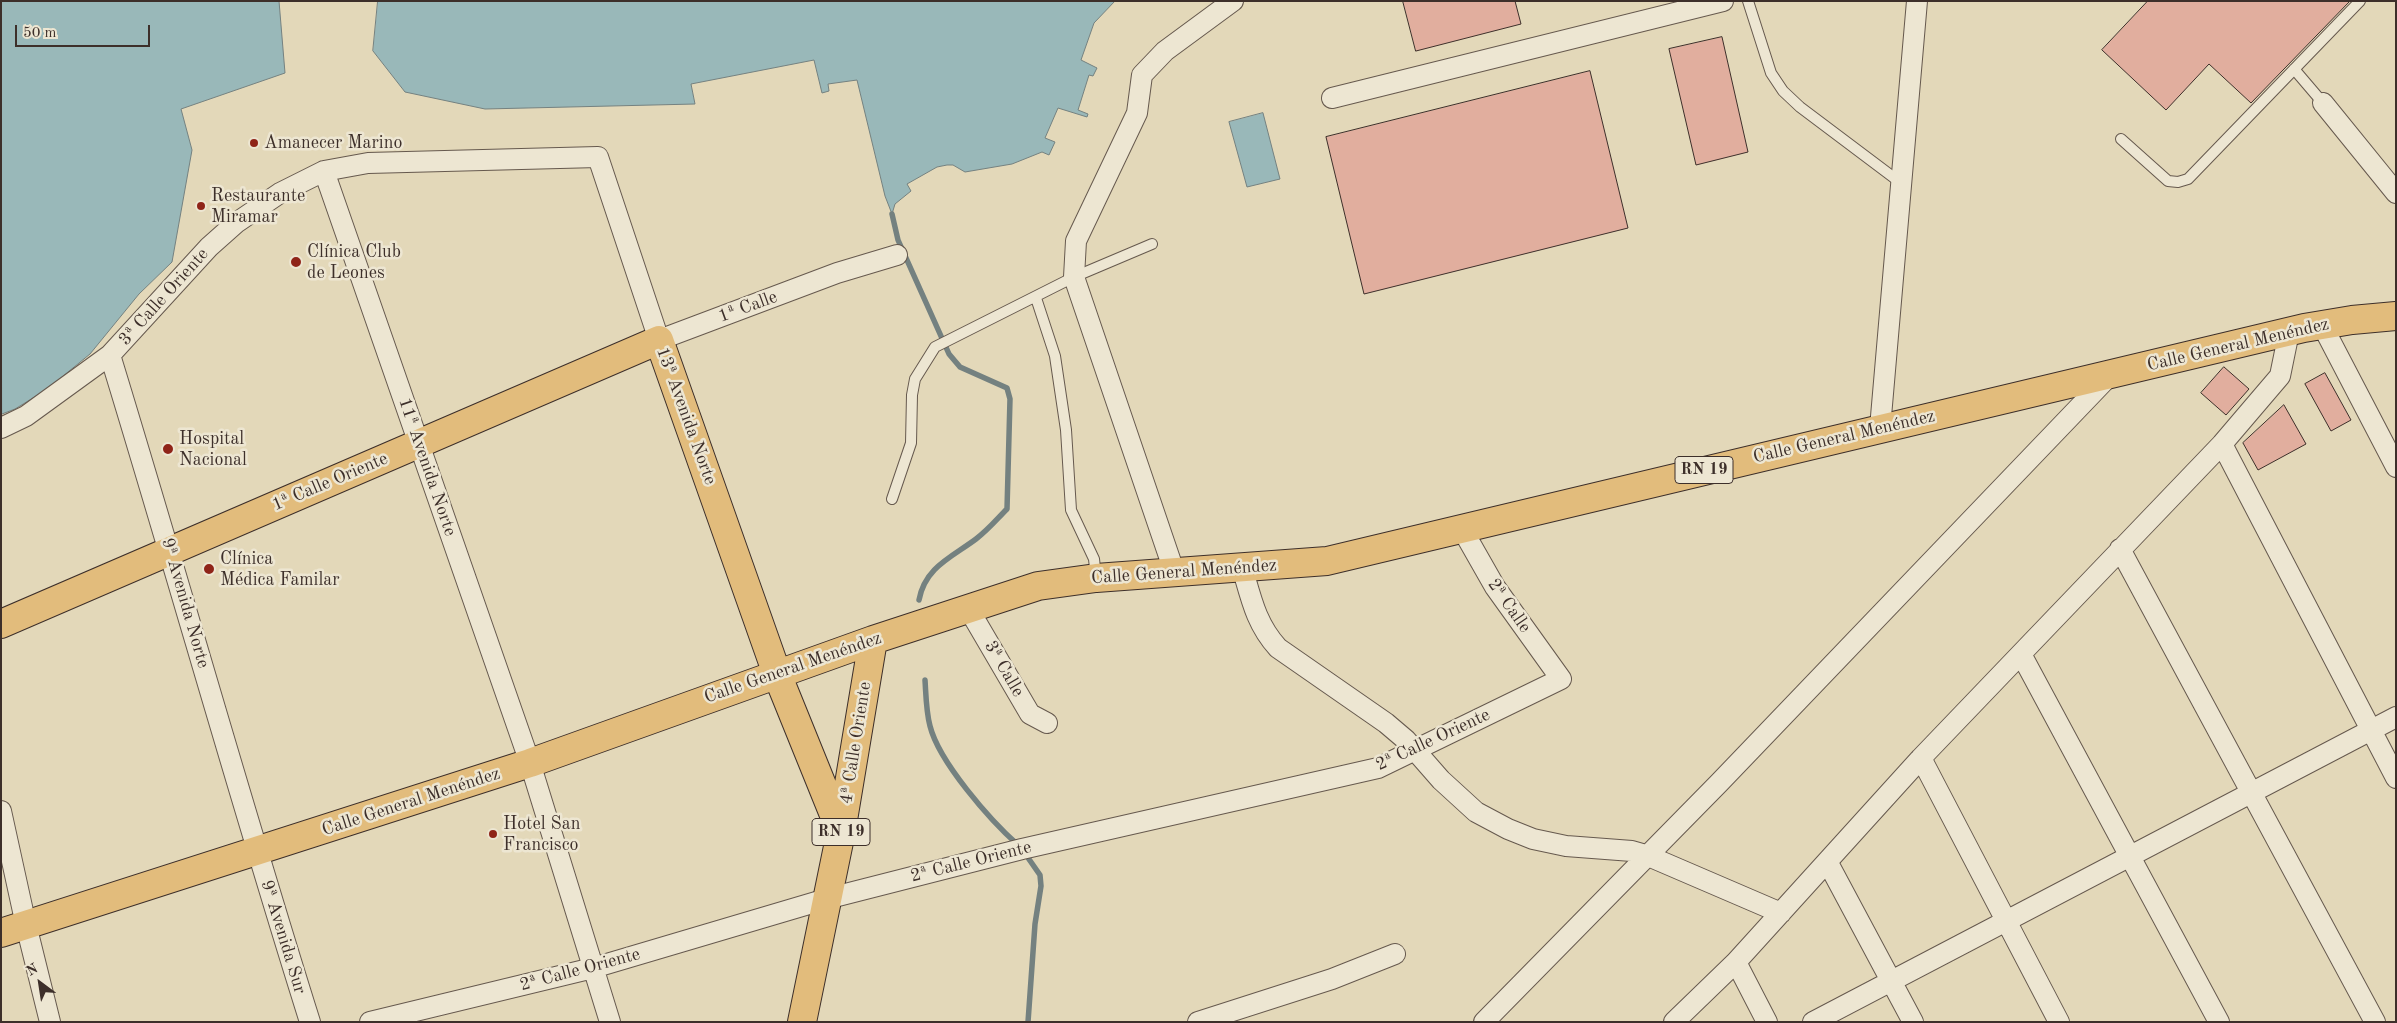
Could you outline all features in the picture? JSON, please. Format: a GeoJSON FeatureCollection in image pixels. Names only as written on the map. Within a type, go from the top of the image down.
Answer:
{"type":"FeatureCollection","features":[{"type":"Feature","properties":{"kind":"main road","name":"Calle General Menéndez"},"geometry":{"type":"LineString","coordinates":[[14,929],[530,763],[873,640],[1038,586],[1096,578],[1327,561],[2289,332],[2322,325],[2396,316]]}},
{"type":"Feature","properties":{"kind":"main road","name":"1ª Calle Oriente"},"geometry":{"type":"LineString","coordinates":[[1,624],[659,340]]}},
{"type":"Feature","properties":{"kind":"main road","name":"13ª Avenida Norte"},"geometry":{"type":"LineString","coordinates":[[659,340],[777,674],[841,832]]}},
{"type":"Feature","properties":{"kind":"main road","name":"4ª Calle Oriente"},"geometry":{"type":"LineString","coordinates":[[802,1022],[841,832],[873,640]]}},
{"type":"Feature","properties":{"kind":"street"},"geometry":{"type":"LineString","coordinates":[[1174,572],[1074,277],[1076,241],[1137,114],[1142,75],[1165,51],[1233,1]]}},
{"type":"Feature","properties":{"kind":"street"},"geometry":{"type":"LineString","coordinates":[[1332,98],[1724,1]]}},
{"type":"Feature","properties":{"kind":"street"},"geometry":{"type":"LineString","coordinates":[[1880,428],[1917,1]]}},
{"type":"Feature","properties":{"kind":"street"},"geometry":{"type":"LineString","coordinates":[[2323,104],[2396,193]]}},
{"type":"Feature","properties":{"kind":"street","name":"3ª Calle Oriente"},"geometry":{"type":"LineString","coordinates":[[1,428],[26,416],[110,356],[209,246],[223,234],[280,193],[324,171],[368,163],[598,157]]}},
{"type":"Feature","properties":{"kind":"street","name":"13ª Avenida Norte"},"geometry":{"type":"LineString","coordinates":[[598,157],[659,340]]}},
{"type":"Feature","properties":{"kind":"street","name":"11ª Avenida Norte"},"geometry":{"type":"LineString","coordinates":[[324,171],[530,763],[610,1022]]}},
{"type":"Feature","properties":{"kind":"street","name":"1ª Calle"},"geometry":{"type":"LineString","coordinates":[[659,340],[837,273],[897,256]]}},
{"type":"Feature","properties":{"kind":"street"},"geometry":{"type":"LineString","coordinates":[[2322,325],[2396,467]]}},
{"type":"Feature","properties":{"kind":"street"},"geometry":{"type":"LineString","coordinates":[[1674,1022],[1736,962],[1828,863],[1921,758],[2222,444],[2280,376],[2289,332]]}},
{"type":"Feature","properties":{"kind":"street","name":"9ª Avenida Norte"},"geometry":{"type":"LineString","coordinates":[[110,356],[170,551],[257,852]]}},
{"type":"Feature","properties":{"kind":"street"},"geometry":{"type":"LineString","coordinates":[[1484,1022],[1646,855],[1719,783],[2111,374]]}},
{"type":"Feature","properties":{"kind":"street"},"geometry":{"type":"LineString","coordinates":[[2222,444],[2396,778]]}},
{"type":"Feature","properties":{"kind":"street","name":"2ª Calle"},"geometry":{"type":"LineString","coordinates":[[1462,529],[1495,587],[1561,679]]}},
{"type":"Feature","properties":{"kind":"street"},"geometry":{"type":"LineString","coordinates":[[2120,549],[2375,1022]]}},
{"type":"Feature","properties":{"kind":"street"},"geometry":{"type":"LineString","coordinates":[[1242,568],[1264,633],[1278,648],[1386,724],[1415,750],[1441,780],[1476,812],[1508,829],[1533,839],[1566,846],[1632,851],[1646,855],[1781,913]]}},
{"type":"Feature","properties":{"kind":"street","name":"3ª Calle"},"geometry":{"type":"LineString","coordinates":[[968,608],[1030,714],[1047,723]]}},
{"type":"Feature","properties":{"kind":"street"},"geometry":{"type":"LineString","coordinates":[[2021,654],[2219,1022]]}},
{"type":"Feature","properties":{"kind":"street","name":"2ª Calle Oriente"},"geometry":{"type":"LineString","coordinates":[[370,1022],[593,968],[826,899],[1022,849],[1378,768],[1561,679]]}},
{"type":"Feature","properties":{"kind":"street"},"geometry":{"type":"LineString","coordinates":[[1813,1022],[2396,717]]}},
{"type":"Feature","properties":{"kind":"street"},"geometry":{"type":"LineString","coordinates":[[1921,758],[2059,1022]]}},
{"type":"Feature","properties":{"kind":"street"},"geometry":{"type":"LineString","coordinates":[[1,811],[14,929],[50,1022]]}},
{"type":"Feature","properties":{"kind":"street","name":"9ª Avenida Sur"},"geometry":{"type":"LineString","coordinates":[[257,852],[310,1022]]}},
{"type":"Feature","properties":{"kind":"street"},"geometry":{"type":"LineString","coordinates":[[1828,863],[1913,1022]]}},
{"type":"Feature","properties":{"kind":"street"},"geometry":{"type":"LineString","coordinates":[[1198,1022],[1332,979],[1395,954]]}},
{"type":"Feature","properties":{"kind":"street"},"geometry":{"type":"LineString","coordinates":[[1736,962],[1767,1022]]}},
{"type":"Feature","properties":{"kind":"lane"},"geometry":{"type":"LineString","coordinates":[[1748,1],[1771,73],[1783,91],[1800,107],[1901,182]]}},
{"type":"Feature","properties":{"kind":"lane"},"geometry":{"type":"LineString","coordinates":[[2121,139],[2168,181],[2178,182],[2188,179],[2360,1]]}},
{"type":"Feature","properties":{"kind":"lane"},"geometry":{"type":"LineString","coordinates":[[2294,69],[2323,104]]}},
{"type":"Feature","properties":{"kind":"lane"},"geometry":{"type":"LineString","coordinates":[[892,499],[910,443],[912,394],[915,380],[936,348],[975,325],[1036,298],[1074,277],[1152,244]]}},
{"type":"Feature","properties":{"kind":"lane"},"geometry":{"type":"LineString","coordinates":[[1036,298],[1054,356],[1066,430],[1071,510],[1094,559],[1096,578]]}},
{"type":"Feature","properties":{"kind":"water"},"geometry":{"type":"Polygon","coordinates":[[[1,1],[279,1],[285,73],[181,109],[192,150],[172,262],[139,294],[90,354],[46,390],[15,409],[2,414],[1,1]]]}},
{"type":"Feature","properties":{"kind":"water"},"geometry":{"type":"Polygon","coordinates":[[[378,1],[1115,1],[1094,23],[1081,60],[1097,68],[1093,76],[1089,75],[1078,110],[1088,114],[1087,117],[1058,108],[1045,138],[1055,142],[1049,155],[1042,152],[1012,164],[965,172],[953,165],[937,167],[907,184],[911,191],[895,204],[892,214],[885,196],[857,80],[828,84],[829,91],[822,93],[814,60],[691,84],[695,104],[485,109],[405,92],[373,51],[378,1]]]}},
{"type":"Feature","properties":{"kind":"water"},"geometry":{"type":"Polygon","coordinates":[[[1263,113],[1280,179],[1247,187],[1229,122],[1263,113]]]}},
{"type":"Feature","properties":{"kind":"building"},"geometry":{"type":"Polygon","coordinates":[[[1403,1],[1515,1],[1521,24],[1416,51],[1403,1]]]}},
{"type":"Feature","properties":{"kind":"building"},"geometry":{"type":"Polygon","coordinates":[[[2148,1],[2350,1],[2251,103],[2209,64],[2166,110],[2102,50],[2148,1]]]}},
{"type":"Feature","properties":{"kind":"building"},"geometry":{"type":"Polygon","coordinates":[[[1722,37],[1748,152],[1696,165],[1669,49],[1722,37]]]}},
{"type":"Feature","properties":{"kind":"building"},"geometry":{"type":"Polygon","coordinates":[[[1590,71],[1628,228],[1364,294],[1326,137],[1590,71]]]}},
{"type":"Feature","properties":{"kind":"building"},"geometry":{"type":"Polygon","coordinates":[[[2224,367],[2249,389],[2226,415],[2201,393],[2224,367]]]}},
{"type":"Feature","properties":{"kind":"building"},"geometry":{"type":"Polygon","coordinates":[[[2325,373],[2351,420],[2331,431],[2305,384],[2325,373]]]}},
{"type":"Feature","properties":{"kind":"building"},"geometry":{"type":"Polygon","coordinates":[[[2284,405],[2306,444],[2258,470],[2243,443],[2284,405]]]}},
{"type":"Feature","properties":{"kind":"waterway"},"geometry":{"type":"LineString","coordinates":[[892,214],[898,240],[949,354],[960,367],[1007,388],[1010,399],[1007,509],[980,536],[933,571],[922,589],[919,600]]}},
{"type":"Feature","properties":{"kind":"waterway"},"geometry":{"type":"LineString","coordinates":[[925,680],[930,726],[944,756],[954,773],[980,806],[1018,845]]}},
{"type":"Feature","properties":{"kind":"waterway"},"geometry":{"type":"LineString","coordinates":[[1024,852],[1040,875],[1041,886],[1035,924],[1028,1022]]}},
{"type":"Feature","properties":{"kind":"place","name":"Amanecer Marino"},"geometry":{"type":"Point","coordinates":[254,143]}},
{"type":"Feature","properties":{"kind":"place","name":"Restaurante Miramar"},"geometry":{"type":"Point","coordinates":[201,206]}},
{"type":"Feature","properties":{"kind":"place","name":"Clínica Club de Leones"},"geometry":{"type":"Point","coordinates":[296,262]}},
{"type":"Feature","properties":{"kind":"place","name":"Hospital Nacional"},"geometry":{"type":"Point","coordinates":[168,449]}},
{"type":"Feature","properties":{"kind":"place","name":"Clínica Médica Familar"},"geometry":{"type":"Point","coordinates":[209,569]}},
{"type":"Feature","properties":{"kind":"place","name":"Hotel San Francisco"},"geometry":{"type":"Point","coordinates":[493,834]}}]}
